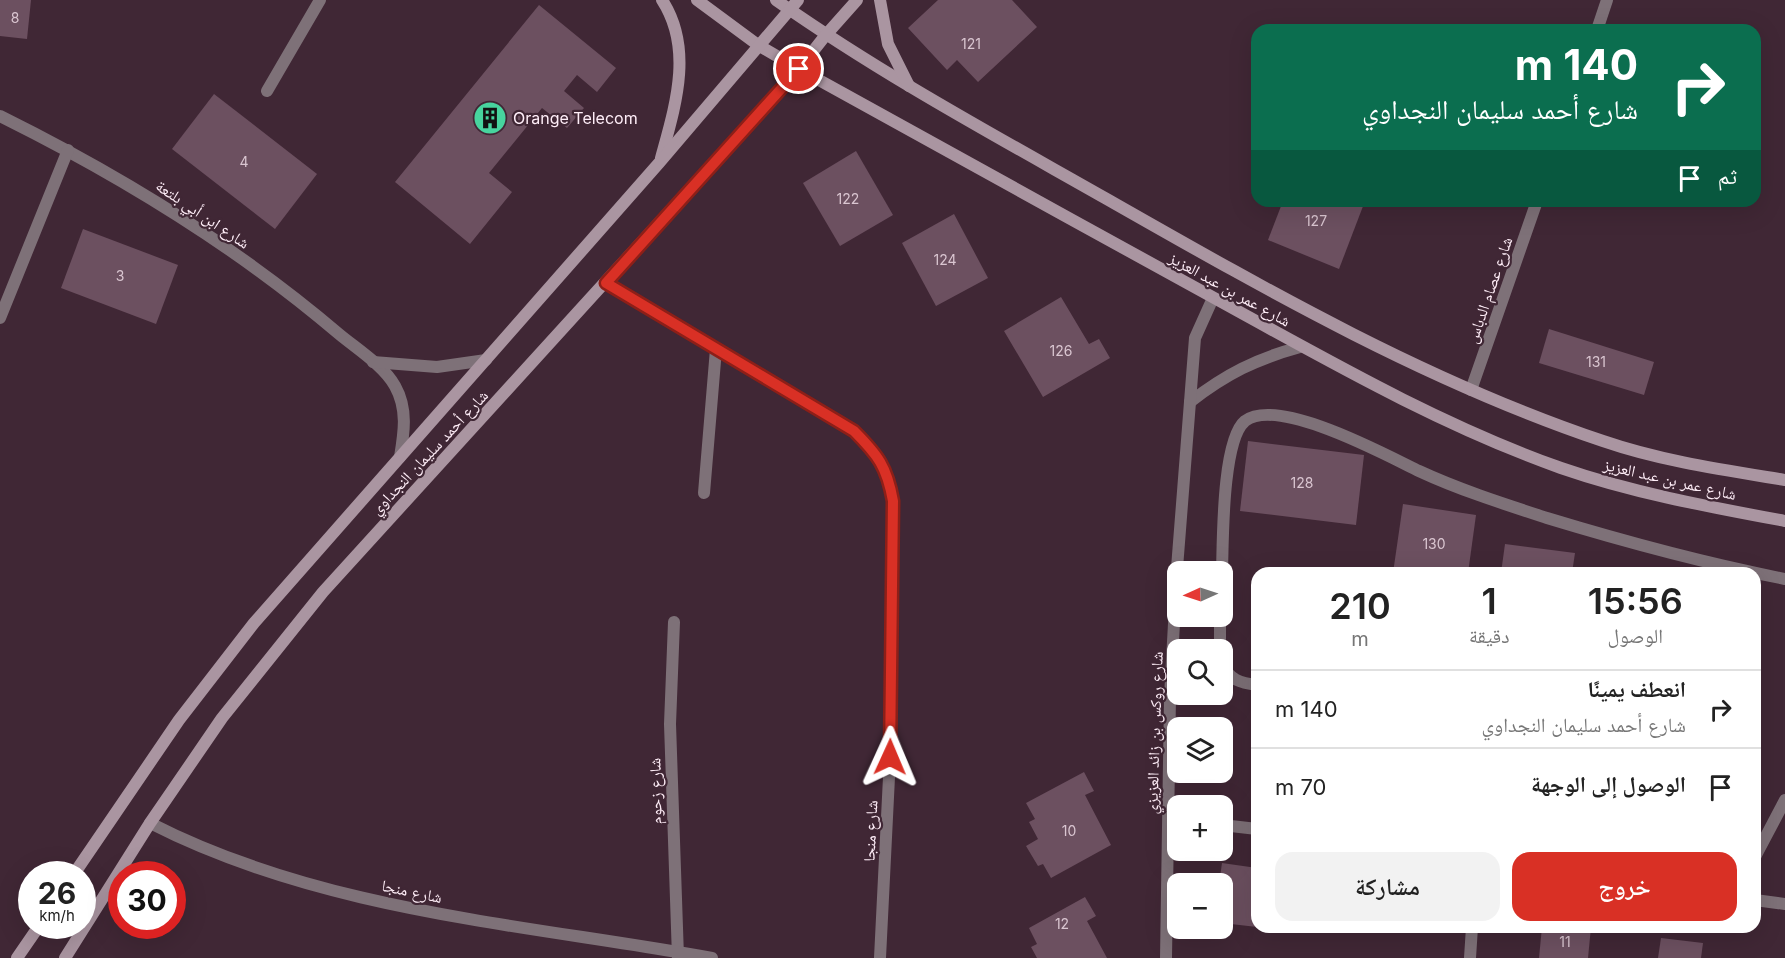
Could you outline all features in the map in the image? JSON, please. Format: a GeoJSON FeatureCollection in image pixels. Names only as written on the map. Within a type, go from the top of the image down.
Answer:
{"type":"FeatureCollection","features":[{"type":"Feature","properties":{"kind":"street"},"geometry":{"type":"LineString","coordinates":[[267,91],[320,0]]}},
{"type":"Feature","properties":{"kind":"street"},"geometry":{"type":"LineString","coordinates":[[659,163],[676,104],[681,74],[678,42],[667,8],[662,0]]}},
{"type":"Feature","properties":{"kind":"street","name":"شارع عمر بن عبد العزيز"},"geometry":{"type":"LineString","coordinates":[[697,0],[758,45],[799,69],[1300,347],[1425,409],[1562,468],[1699,505],[1785,521]]}},
{"type":"Feature","properties":{"kind":"street","name":"شارع عمر بن عبد العزيز"},"geometry":{"type":"LineString","coordinates":[[776,0],[825,36],[909,87],[1290,302],[1471,390],[1605,442],[1653,456],[1785,480]]}},
{"type":"Feature","properties":{"kind":"street","name":"شارع أحمد سليمان النجداوي"},"geometry":{"type":"LineString","coordinates":[[83,861],[179,720],[254,624],[659,163],[798,0]]}},
{"type":"Feature","properties":{"kind":"street","name":"شارع أحمد سليمان النجداوي"},"geometry":{"type":"LineString","coordinates":[[65,958],[150,823],[222,718],[324,592],[799,69],[857,0]]}},
{"type":"Feature","properties":{"kind":"street"},"geometry":{"type":"LineString","coordinates":[[880,0],[888,44],[909,87]]}},
{"type":"Feature","properties":{"kind":"street"},"geometry":{"type":"LineString","coordinates":[[1599,24],[1607,0]]}},
{"type":"Feature","properties":{"kind":"street","name":"شارع ابن أبي بلتعة"},"geometry":{"type":"LineString","coordinates":[[0,116],[68,150],[170,208],[302,302],[373,362],[395,385],[402,405],[405,429],[400,457]]}},
{"type":"Feature","properties":{"kind":"street"},"geometry":{"type":"LineString","coordinates":[[0,318],[68,150]]}},
{"type":"Feature","properties":{"kind":"street","name":"شارع عصام الدباس"},"geometry":{"type":"LineString","coordinates":[[1471,390],[1535,207]]}},
{"type":"Feature","properties":{"kind":"street","name":"شارع منجا"},"geometry":{"type":"LineString","coordinates":[[606,283],[854,431],[878,455],[888,475],[893,501],[891,734],[880,958]]}},
{"type":"Feature","properties":{"kind":"street","name":"شارع روكس بن زائد العزيزي"},"geometry":{"type":"LineString","coordinates":[[1172,795],[1177,568],[1195,338],[1213,298]]}},
{"type":"Feature","properties":{"kind":"street"},"geometry":{"type":"LineString","coordinates":[[1190,402],[1232,372],[1267,356],[1300,347]]}},
{"type":"Feature","properties":{"kind":"street"},"geometry":{"type":"LineString","coordinates":[[704,493],[716,349]]}},
{"type":"Feature","properties":{"kind":"street"},"geometry":{"type":"LineString","coordinates":[[373,362],[437,367],[486,360]]}},
{"type":"Feature","properties":{"kind":"street"},"geometry":{"type":"LineString","coordinates":[[1222,561],[1224,522],[1233,441],[1239,428],[1247,420],[1259,416],[1278,415],[1337,432],[1441,481],[1514,507],[1622,541],[1734,567]]}},
{"type":"Feature","properties":{"kind":"street"},"geometry":{"type":"LineString","coordinates":[[1761,573],[1785,579]]}},
{"type":"Feature","properties":{"kind":"street","name":"شارع زحوم"},"geometry":{"type":"LineString","coordinates":[[674,622],[670,724],[678,955]]}},
{"type":"Feature","properties":{"kind":"street"},"geometry":{"type":"LineString","coordinates":[[1233,679],[1251,684]]}},
{"type":"Feature","properties":{"kind":"street"},"geometry":{"type":"LineString","coordinates":[[1761,846],[1785,800]]}},
{"type":"Feature","properties":{"kind":"street","name":"شارع منجا"},"geometry":{"type":"LineString","coordinates":[[150,823],[188,842],[223,855],[340,892],[450,916],[678,955],[712,958]]}},
{"type":"Feature","properties":{"kind":"street"},"geometry":{"type":"LineString","coordinates":[[1233,826],[1251,828]]}},
{"type":"Feature","properties":{"kind":"street","name":"شارع روكس بن زائد العزيزي"},"geometry":{"type":"LineString","coordinates":[[1166,958],[1170,861]]}},
{"type":"Feature","properties":{"kind":"street"},"geometry":{"type":"LineString","coordinates":[[1761,901],[1785,904]]}},
{"type":"Feature","properties":{"kind":"street"},"geometry":{"type":"LineString","coordinates":[[1470,958],[1472,933]]}},
{"type":"Feature","properties":{"kind":"street"},"geometry":{"type":"LineString","coordinates":[[17,958],[30,939]]}},
{"type":"Feature","properties":{"kind":"building"},"geometry":{"type":"Polygon","coordinates":[[[0,0],[31,0],[27,39],[0,36],[0,0]]]}},
{"type":"Feature","properties":{"kind":"building"},"geometry":{"type":"Polygon","coordinates":[[[938,0],[1012,0],[1037,27],[978,82],[957,60],[947,70],[908,28],[938,0]]]}},
{"type":"Feature","properties":{"kind":"building","name":"Orange Telecom"},"geometry":{"type":"Polygon","coordinates":[[[539,5],[616,68],[597,92],[577,75],[564,91],[584,108],[567,128],[542,108],[489,173],[512,192],[470,244],[395,182],[539,5]]]}},
{"type":"Feature","properties":{"kind":"building"},"geometry":{"type":"Polygon","coordinates":[[[214,94],[317,174],[275,229],[172,149],[214,94]]]}},
{"type":"Feature","properties":{"kind":"building"},"geometry":{"type":"Polygon","coordinates":[[[856,151],[893,215],[840,246],[803,183],[856,151]]]}},
{"type":"Feature","properties":{"kind":"building"},"geometry":{"type":"Polygon","coordinates":[[[1281,207],[1363,207],[1339,269],[1268,240],[1281,207]]]}},
{"type":"Feature","properties":{"kind":"building"},"geometry":{"type":"Polygon","coordinates":[[[954,214],[988,278],[936,306],[902,243],[954,214]]]}},
{"type":"Feature","properties":{"kind":"building"},"geometry":{"type":"Polygon","coordinates":[[[83,229],[178,265],[156,324],[61,288],[83,229]]]}},
{"type":"Feature","properties":{"kind":"building"},"geometry":{"type":"Polygon","coordinates":[[[1061,297],[1089,344],[1099,339],[1110,358],[1043,397],[1004,331],[1061,297]]]}},
{"type":"Feature","properties":{"kind":"building"},"geometry":{"type":"Polygon","coordinates":[[[1549,329],[1654,362],[1644,395],[1539,363],[1549,329]]]}},
{"type":"Feature","properties":{"kind":"building"},"geometry":{"type":"Polygon","coordinates":[[[1248,441],[1364,455],[1356,525],[1240,511],[1248,441]]]}},
{"type":"Feature","properties":{"kind":"building"},"geometry":{"type":"Polygon","coordinates":[[[1403,504],[1476,515],[1469,567],[1394,567],[1403,504]]]}},
{"type":"Feature","properties":{"kind":"building"},"geometry":{"type":"Polygon","coordinates":[[[1505,544],[1575,553],[1573,567],[1502,567],[1505,544]]]}},
{"type":"Feature","properties":{"kind":"building"},"geometry":{"type":"Polygon","coordinates":[[[1084,772],[1094,791],[1085,795],[1111,845],[1051,878],[1043,864],[1038,866],[1026,846],[1038,839],[1029,822],[1035,819],[1026,803],[1084,772]]]}},
{"type":"Feature","properties":{"kind":"building"},"geometry":{"type":"Polygon","coordinates":[[[1222,863],[1251,867],[1251,926],[1233,924],[1233,873],[1221,873],[1222,863]]]}},
{"type":"Feature","properties":{"kind":"building"},"geometry":{"type":"Polygon","coordinates":[[[1085,897],[1096,916],[1087,921],[1107,958],[1037,958],[1031,947],[1037,944],[1029,928],[1085,897]]]}},
{"type":"Feature","properties":{"kind":"building"},"geometry":{"type":"Polygon","coordinates":[[[1541,933],[1590,933],[1588,958],[1539,958],[1541,933]]]}},
{"type":"Feature","properties":{"kind":"building"},"geometry":{"type":"Polygon","coordinates":[[[1661,938],[1703,943],[1701,958],[1658,958],[1661,938]]]}},
{"type":"Feature","properties":{"kind":"place","name":"Orange Telecom"},"geometry":{"type":"Point","coordinates":[490,118]}},
{"type":"Feature","properties":{"kind":"route"},"geometry":{"type":"LineString","coordinates":[[799,69],[606,283],[854,431],[878,455],[888,475],[893,501],[890,757]]}}]}
